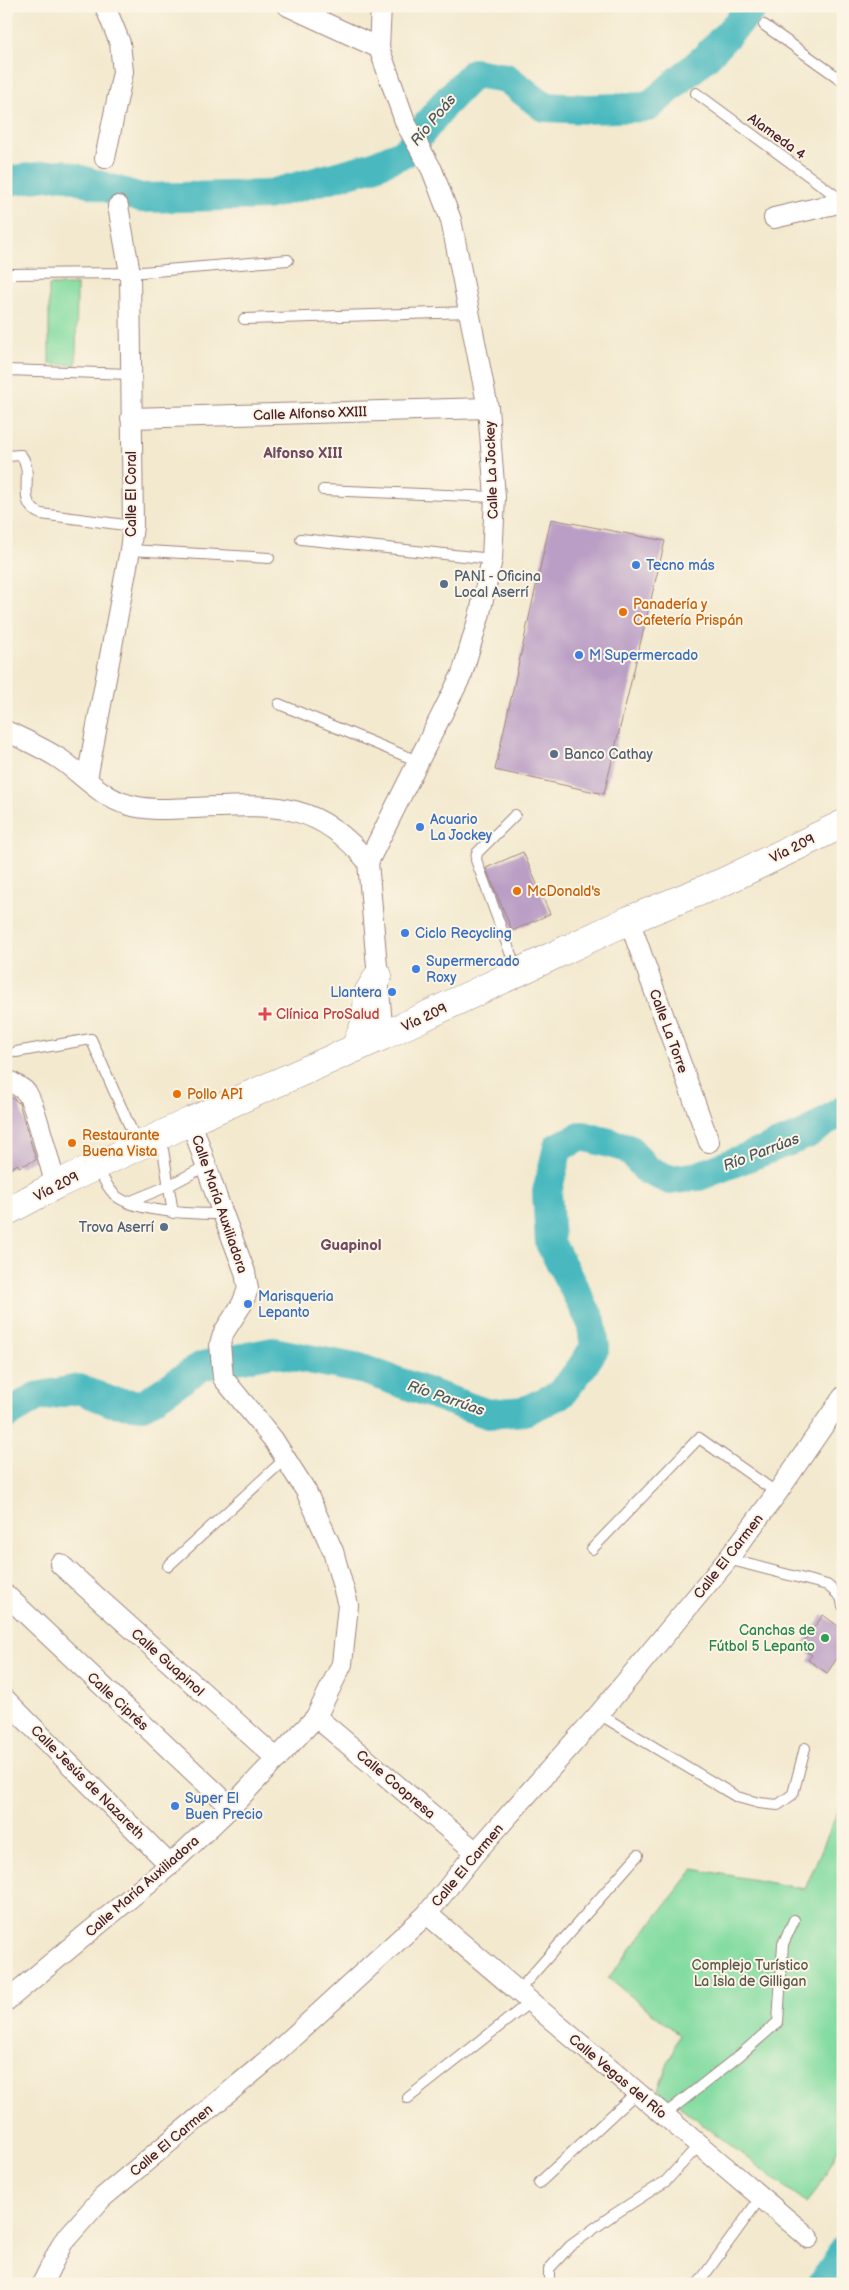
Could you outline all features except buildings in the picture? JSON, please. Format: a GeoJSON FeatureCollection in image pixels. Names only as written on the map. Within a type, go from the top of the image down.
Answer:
{"type":"FeatureCollection","features":[{"type":"Feature","properties":{"kind":"main road","name":"Vía 209"},"geometry":{"type":"LineString","coordinates":[[6,1212],[56,1185],[191,1121],[383,1036],[518,974],[629,920],[723,882],[843,824]]}},
{"type":"Feature","properties":{"kind":"main road"},"geometry":{"type":"LineString","coordinates":[[354,1048],[366,1021],[368,993],[378,976]]}},
{"type":"Feature","properties":{"kind":"street"},"geometry":{"type":"LineString","coordinates":[[105,6],[120,43],[123,72],[105,158]]}},
{"type":"Feature","properties":{"kind":"street"},"geometry":{"type":"LineString","coordinates":[[288,6],[378,48],[381,6]]}},
{"type":"Feature","properties":{"kind":"street","name":"Calle La Jockey"},"geometry":{"type":"LineString","coordinates":[[368,862],[420,762],[462,674],[492,559],[495,497],[488,408],[451,220],[432,170],[406,124],[378,48]]}},
{"type":"Feature","properties":{"kind":"street"},"geometry":{"type":"LineString","coordinates":[[774,218],[843,202]]}},
{"type":"Feature","properties":{"kind":"street","name":"Calle El Coral"},"geometry":{"type":"LineString","coordinates":[[87,779],[133,526],[130,273],[118,206]]}},
{"type":"Feature","properties":{"kind":"street","name":"Calle Alfonso XXIII"},"geometry":{"type":"LineString","coordinates":[[131,418],[488,408]]}},
{"type":"Feature","properties":{"kind":"street"},"geometry":{"type":"LineString","coordinates":[[6,732],[53,755],[103,792],[124,804],[162,809],[246,806],[276,808],[314,816],[336,828],[350,840],[368,862],[383,1036]]}},
{"type":"Feature","properties":{"kind":"street","name":"Calle La Torre"},"geometry":{"type":"LineString","coordinates":[[629,920],[709,1142]]}},
{"type":"Feature","properties":{"kind":"street"},"geometry":{"type":"LineString","coordinates":[[6,1079],[25,1092],[33,1103],[56,1185]]}},
{"type":"Feature","properties":{"kind":"street","name":"Calle María Auxiliadora"},"geometry":{"type":"LineString","coordinates":[[6,2002],[170,1865],[277,1760],[316,1717],[342,1664],[348,1605],[334,1551],[306,1491],[273,1438],[223,1378],[220,1344],[224,1332],[242,1304],[248,1289],[245,1272],[191,1121]]}},
{"type":"Feature","properties":{"kind":"street","name":"Calle El Carmen"},"geometry":{"type":"LineString","coordinates":[[42,2284],[63,2242],[102,2198],[270,2058],[427,1914],[476,1852],[598,1714],[728,1559],[843,1397]]}},
{"type":"Feature","properties":{"kind":"street","name":"Calle Guapinol"},"geometry":{"type":"LineString","coordinates":[[60,1564],[277,1760]]}},
{"type":"Feature","properties":{"kind":"street","name":"Calle Ciprés"},"geometry":{"type":"LineString","coordinates":[[6,1595],[230,1807]]}},
{"type":"Feature","properties":{"kind":"street","name":"Calle Jesús de Nazareth"},"geometry":{"type":"LineString","coordinates":[[10,1711],[170,1865]]}},
{"type":"Feature","properties":{"kind":"street","name":"Calle Coopresa"},"geometry":{"type":"LineString","coordinates":[[316,1717],[476,1852]]}},
{"type":"Feature","properties":{"kind":"street","name":"Calle Vegas del Río"},"geometry":{"type":"LineString","coordinates":[[427,1914],[809,2238]]}},
{"type":"Feature","properties":{"kind":"lane"},"geometry":{"type":"LineString","coordinates":[[764,25],[843,81]]}},
{"type":"Feature","properties":{"kind":"lane","name":"Alameda 4"},"geometry":{"type":"LineString","coordinates":[[696,93],[843,202]]}},
{"type":"Feature","properties":{"kind":"lane"},"geometry":{"type":"LineString","coordinates":[[6,274],[130,273],[288,260]]}},
{"type":"Feature","properties":{"kind":"lane"},"geometry":{"type":"LineString","coordinates":[[244,319],[470,312]]}},
{"type":"Feature","properties":{"kind":"lane"},"geometry":{"type":"LineString","coordinates":[[6,370],[131,374]]}},
{"type":"Feature","properties":{"kind":"lane"},"geometry":{"type":"LineString","coordinates":[[6,456],[22,455],[27,462],[28,504],[32,511],[41,514],[133,526]]}},
{"type":"Feature","properties":{"kind":"lane"},"geometry":{"type":"LineString","coordinates":[[323,490],[495,497]]}},
{"type":"Feature","properties":{"kind":"lane"},"geometry":{"type":"LineString","coordinates":[[301,539],[492,559]]}},
{"type":"Feature","properties":{"kind":"lane"},"geometry":{"type":"LineString","coordinates":[[130,550],[269,558]]}},
{"type":"Feature","properties":{"kind":"lane"},"geometry":{"type":"LineString","coordinates":[[279,704],[420,762]]}},
{"type":"Feature","properties":{"kind":"lane"},"geometry":{"type":"LineString","coordinates":[[515,815],[477,854],[476,860],[518,974]]}},
{"type":"Feature","properties":{"kind":"lane"},"geometry":{"type":"LineString","coordinates":[[16,1052],[91,1039],[150,1141],[168,1186],[173,1213]]}},
{"type":"Feature","properties":{"kind":"lane"},"geometry":{"type":"LineString","coordinates":[[96,1166],[116,1195],[129,1202],[173,1213],[223,1214]]}},
{"type":"Feature","properties":{"kind":"lane"},"geometry":{"type":"LineString","coordinates":[[129,1202],[168,1186],[206,1166]]}},
{"type":"Feature","properties":{"kind":"lane"},"geometry":{"type":"LineString","coordinates":[[592,1549],[699,1438],[777,1492]]}},
{"type":"Feature","properties":{"kind":"lane"},"geometry":{"type":"LineString","coordinates":[[168,1566],[285,1459]]}},
{"type":"Feature","properties":{"kind":"lane"},"geometry":{"type":"LineString","coordinates":[[728,1559],[827,1585],[842,1600]]}},
{"type":"Feature","properties":{"kind":"lane"},"geometry":{"type":"LineString","coordinates":[[598,1714],[736,1797],[759,1803],[778,1805],[793,1794],[805,1748]]}},
{"type":"Feature","properties":{"kind":"lane"},"geometry":{"type":"LineString","coordinates":[[408,2098],[524,1996],[638,1855]]}},
{"type":"Feature","properties":{"kind":"lane"},"geometry":{"type":"LineString","coordinates":[[664,2115],[740,2055],[778,2022],[783,1944],[794,1920]]}},
{"type":"Feature","properties":{"kind":"lane"},"geometry":{"type":"LineString","coordinates":[[540,2183],[637,2092]]}},
{"type":"Feature","properties":{"kind":"lane"},"geometry":{"type":"LineString","coordinates":[[549,2284],[549,2269],[570,2246],[610,2217],[666,2182],[699,2145]]}},
{"type":"Feature","properties":{"kind":"lane"},"geometry":{"type":"LineString","coordinates":[[698,2284],[761,2198]]}},
{"type":"Feature","properties":{"kind":"green space"},"geometry":{"type":"Polygon","coordinates":[[[49,285],[77,285],[76,365],[49,364],[49,285]]]}},
{"type":"Feature","properties":{"kind":"green space","name":"Complejo Turístico La Isla de Gilligan"},"geometry":{"type":"Polygon","coordinates":[[[843,1799],[843,2139],[819,2187],[806,2203],[658,2090],[679,2034],[608,1978],[694,1869],[805,1889],[843,1799]]]}},
{"type":"Feature","properties":{"kind":"waterway","name":"Río Poás"},"geometry":{"type":"LineString","coordinates":[[6,181],[62,174],[141,198],[267,195],[371,167],[406,152],[443,105],[474,73],[506,78],[544,107],[588,109],[648,107],[706,57],[754,6]]}},
{"type":"Feature","properties":{"kind":"waterway","name":"Río Parrúas"},"geometry":{"type":"LineString","coordinates":[[6,1415],[36,1397],[79,1389],[112,1402],[143,1405],[202,1366],[273,1352],[365,1370],[488,1414],[525,1411],[561,1394],[595,1347],[591,1321],[550,1243],[547,1192],[558,1147],[583,1136],[628,1148],[647,1170],[670,1180],[699,1176],[807,1134],[843,1110]]}},
{"type":"Feature","properties":{"kind":"waterway"},"geometry":{"type":"LineString","coordinates":[[821,2284],[838,2263],[843,2250]]}},
{"type":"Feature","properties":{"kind":"place","name":"Tecno más"},"geometry":{"type":"Point","coordinates":[636,565]}},
{"type":"Feature","properties":{"kind":"place","name":"PANI - Oficina Local Aserrí"},"geometry":{"type":"Point","coordinates":[444,584]}},
{"type":"Feature","properties":{"kind":"place","name":"Panadería y Cafetería Prispán"},"geometry":{"type":"Point","coordinates":[623,612]}},
{"type":"Feature","properties":{"kind":"place","name":"M Supermercado"},"geometry":{"type":"Point","coordinates":[579,655]}},
{"type":"Feature","properties":{"kind":"place","name":"Banco Cathay"},"geometry":{"type":"Point","coordinates":[554,754]}},
{"type":"Feature","properties":{"kind":"place","name":"Acuario La Jockey"},"geometry":{"type":"Point","coordinates":[420,827]}},
{"type":"Feature","properties":{"kind":"place","name":"McDonald's"},"geometry":{"type":"Point","coordinates":[517,891]}},
{"type":"Feature","properties":{"kind":"place","name":"Ciclo Recycling"},"geometry":{"type":"Point","coordinates":[405,933]}},
{"type":"Feature","properties":{"kind":"place","name":"Supermercado Roxy"},"geometry":{"type":"Point","coordinates":[416,969]}},
{"type":"Feature","properties":{"kind":"place","name":"Llantera"},"geometry":{"type":"Point","coordinates":[392,992]}},
{"type":"Feature","properties":{"kind":"place","name":"Clínica ProSalud"},"geometry":{"type":"Point","coordinates":[265,1014]}},
{"type":"Feature","properties":{"kind":"place","name":"Pollo API"},"geometry":{"type":"Point","coordinates":[177,1094]}},
{"type":"Feature","properties":{"kind":"place","name":"Restaurante Buena Vista"},"geometry":{"type":"Point","coordinates":[72,1143]}},
{"type":"Feature","properties":{"kind":"place","name":"Trova Aserrí"},"geometry":{"type":"Point","coordinates":[164,1227]}},
{"type":"Feature","properties":{"kind":"place","name":"Marisqueria Lepanto"},"geometry":{"type":"Point","coordinates":[248,1304]}},
{"type":"Feature","properties":{"kind":"place","name":"Canchas de Fútbol 5 Lepanto"},"geometry":{"type":"Point","coordinates":[825,1638]}},
{"type":"Feature","properties":{"kind":"place","name":"Super El Buen Precio"},"geometry":{"type":"Point","coordinates":[175,1806]}},
{"type":"Feature","properties":{"kind":"district","name":"Alfonso XIII"},"geometry":{"type":"Point","coordinates":[303,453]}},
{"type":"Feature","properties":{"kind":"district","name":"Guapinol"},"geometry":{"type":"Point","coordinates":[351,1245]}}]}
